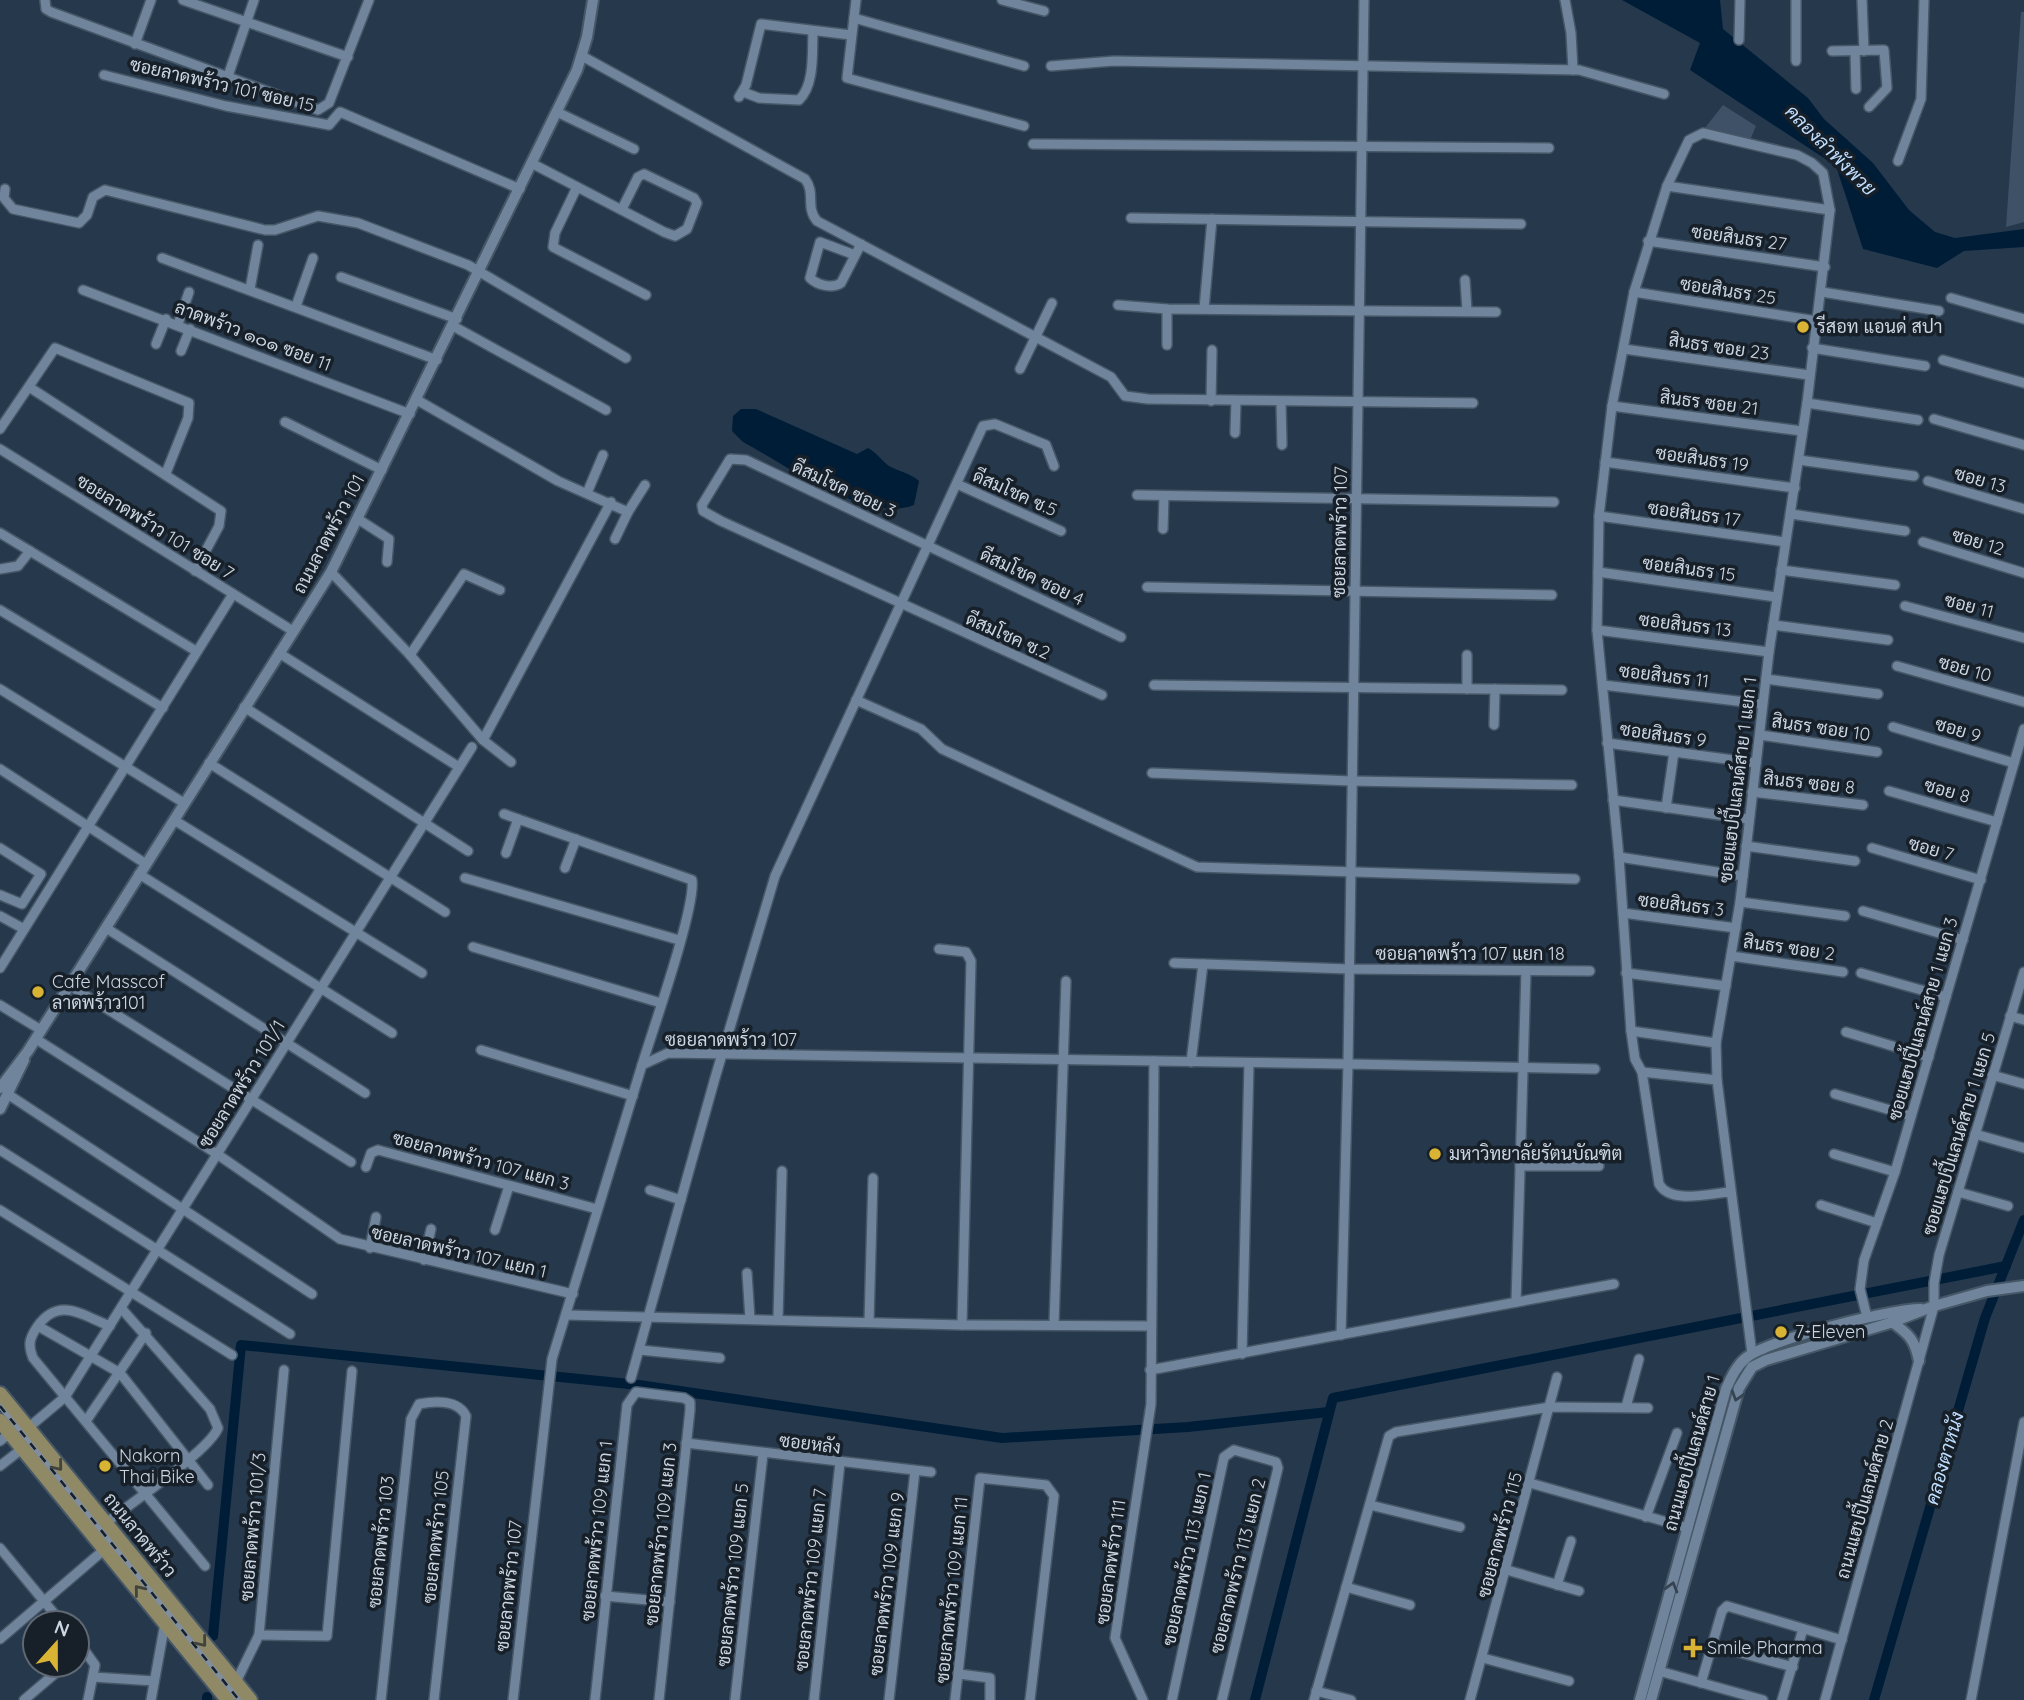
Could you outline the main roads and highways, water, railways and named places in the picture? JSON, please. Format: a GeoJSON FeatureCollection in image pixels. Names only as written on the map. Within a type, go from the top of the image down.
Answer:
{"type":"FeatureCollection","features":[{"type":"Feature","properties":{"kind":"main road","name":"ถนนลาดพร้าว"},"geometry":{"type":"LineString","coordinates":[[0,1394],[250,1700]]}},
{"type":"Feature","properties":{"kind":"main road","name":"ถนนลาดพร้าว"},"geometry":{"type":"LineString","coordinates":[[0,1421],[5,1437],[23,1448],[228,1700]]}},
{"type":"Feature","properties":{"kind":"water","name":"คลองลำพังพวย"},"geometry":{"type":"Polygon","coordinates":[[[1622,0],[1720,0],[1723,29],[1808,98],[1824,119],[1873,163],[1909,210],[1935,232],[1955,238],[2024,229],[2024,247],[1964,251],[1937,268],[1863,249],[1836,166],[1690,70],[1700,43],[1622,0]]]}},
{"type":"Feature","properties":{"kind":"water"},"geometry":{"type":"Polygon","coordinates":[[[741,409],[756,409],[857,454],[868,448],[889,466],[919,481],[914,505],[895,509],[873,506],[850,499],[803,477],[743,442],[732,431],[733,416],[741,409]]]}},
{"type":"Feature","properties":{"kind":"waterway","name":"คลองตาหนัง"},"geometry":{"type":"LineString","coordinates":[[1874,1700],[1985,1318],[2024,1220]]}},
{"type":"Feature","properties":{"kind":"waterway"},"geometry":{"type":"LineString","coordinates":[[1255,1700],[1333,1398],[2006,1266]]}},
{"type":"Feature","properties":{"kind":"waterway"},"geometry":{"type":"LineString","coordinates":[[213,1636],[241,1345],[639,1385],[1002,1438],[1188,1427],[1328,1412]]}},
{"type":"Feature","properties":{"kind":"railway"},"geometry":{"type":"LineString","coordinates":[[0,1406],[239,1700]]}},
{"type":"Feature","properties":{"kind":"place","name":"รีสอท แอนด่ สปา"},"geometry":{"type":"Point","coordinates":[1803,327]}},
{"type":"Feature","properties":{"kind":"place","name":"Cafe Masscof ลาดพร้าว101"},"geometry":{"type":"Point","coordinates":[38,992]}},
{"type":"Feature","properties":{"kind":"place","name":"มหาวิทยาลัยรัตนบัณฑิต"},"geometry":{"type":"Point","coordinates":[1435,1154]}},
{"type":"Feature","properties":{"kind":"place","name":"7-Eleven"},"geometry":{"type":"Point","coordinates":[1781,1332]}},
{"type":"Feature","properties":{"kind":"place","name":"Nakorn Thai Bike"},"geometry":{"type":"Point","coordinates":[105,1466]}},
{"type":"Feature","properties":{"kind":"place","name":"Smile Pharma"},"geometry":{"type":"Point","coordinates":[1693,1648]}}]}
